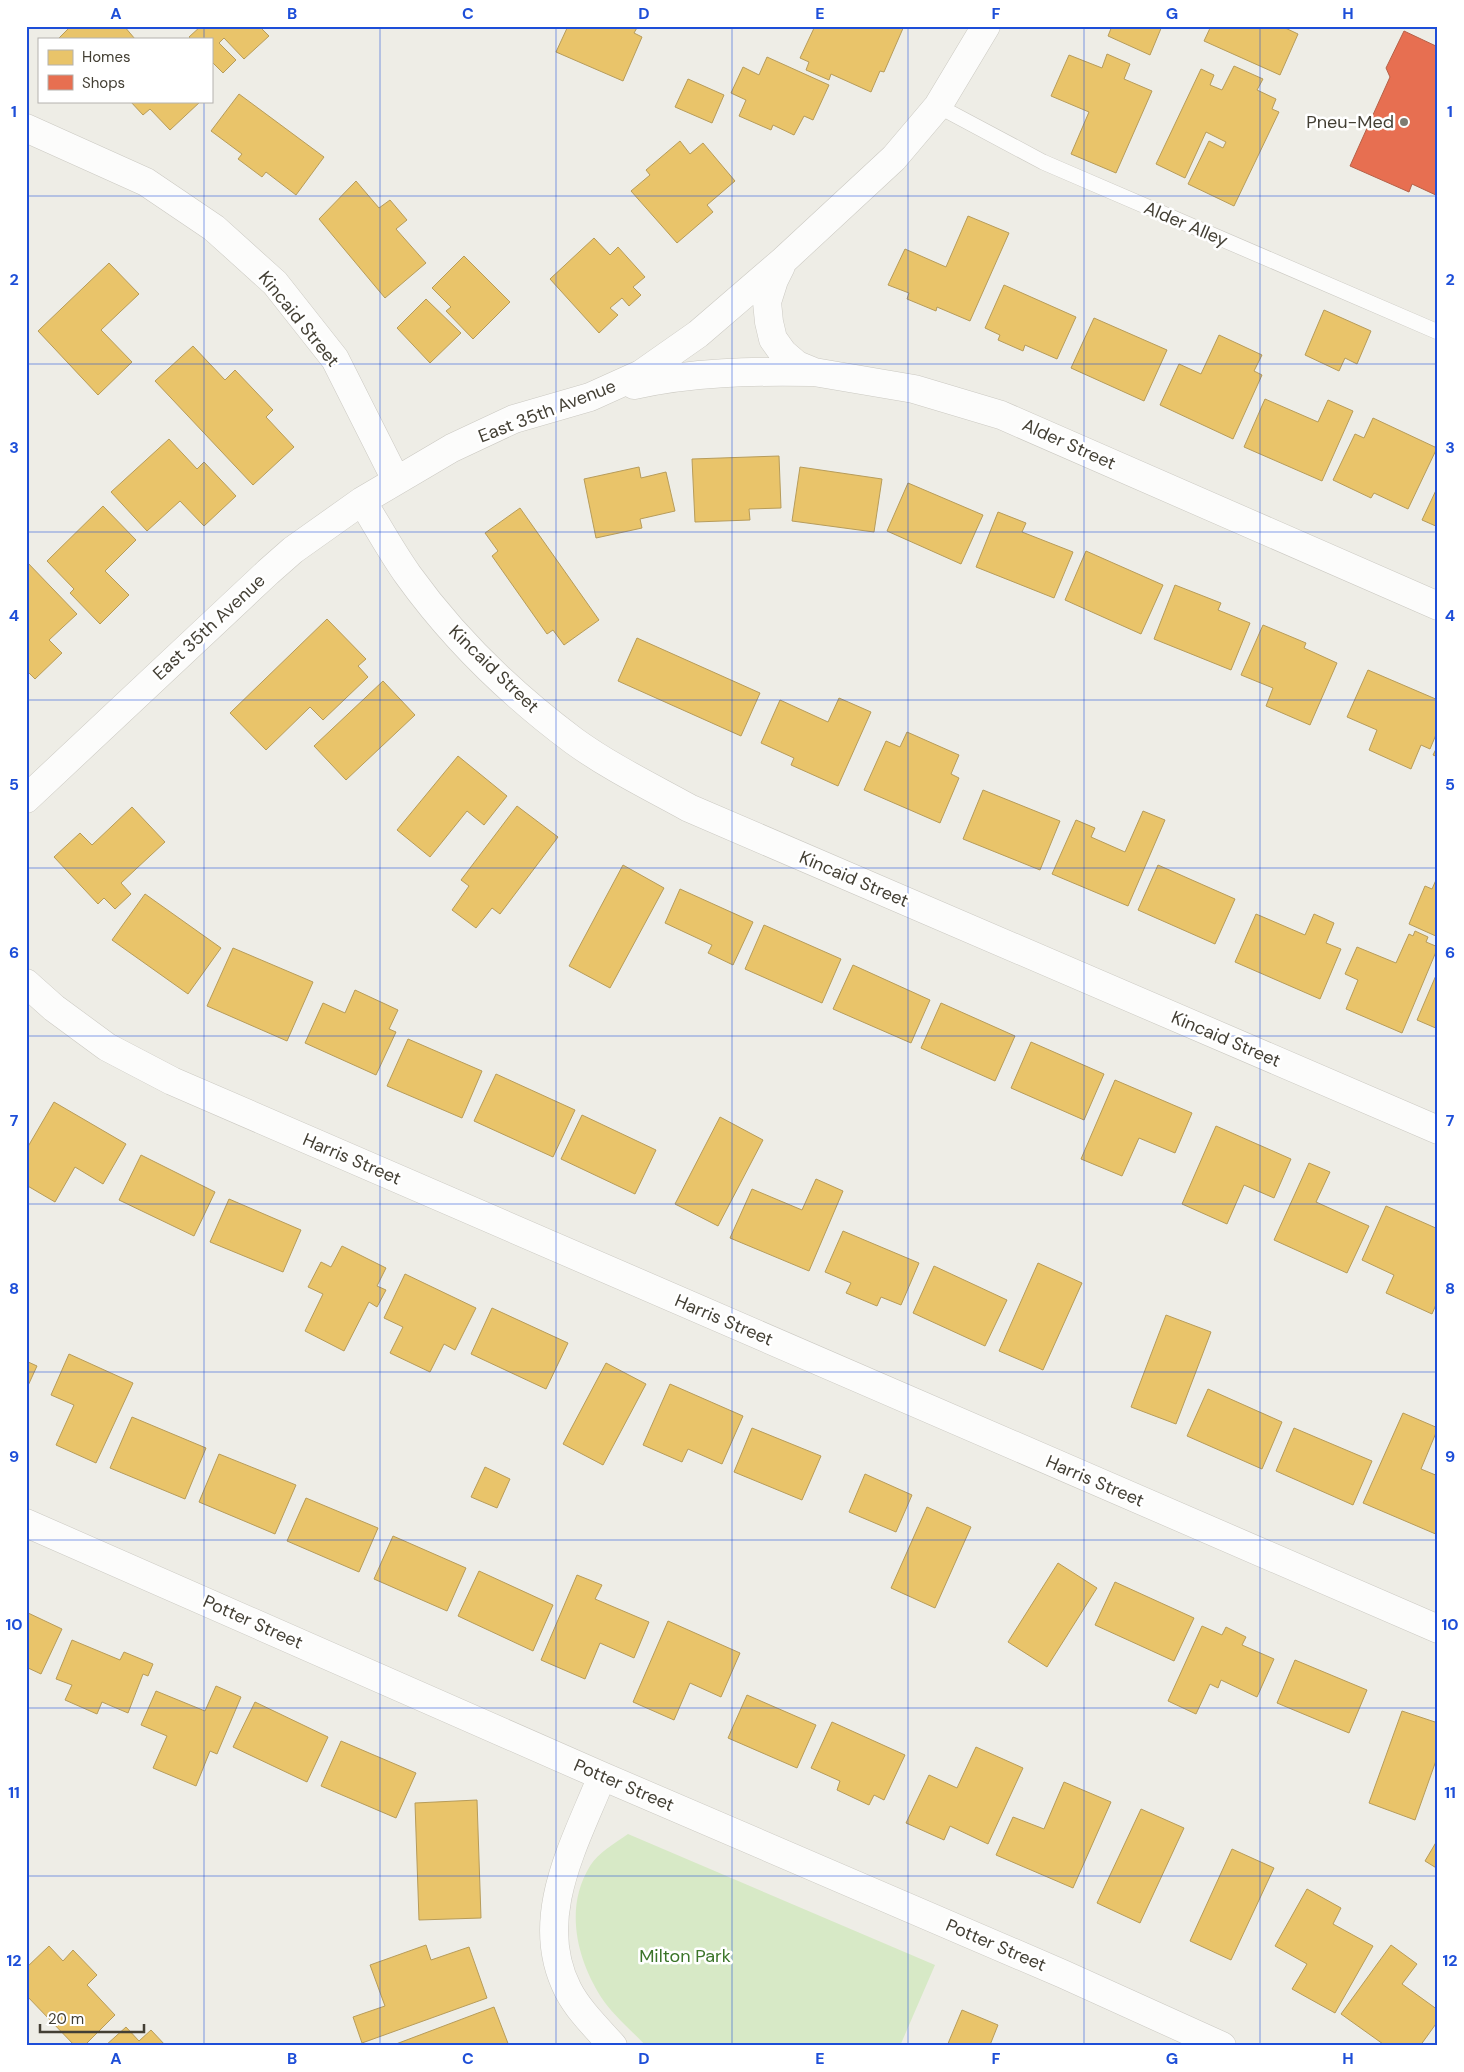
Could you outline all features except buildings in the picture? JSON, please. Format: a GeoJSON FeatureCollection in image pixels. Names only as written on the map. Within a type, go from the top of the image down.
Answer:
{"type":"FeatureCollection","features":[{"type":"Feature","properties":{"kind":"street","name":"East 35th Avenue"},"geometry":{"type":"LineString","coordinates":[[26,800],[268,572],[293,550],[362,501],[452,448],[514,419],[590,397],[641,374],[673,353],[740,301],[894,158],[938,106],[986,26]]}},
{"type":"Feature","properties":{"kind":"street","name":"Kincaid Street"},"geometry":{"type":"LineString","coordinates":[[26,128],[146,182],[214,228],[275,283],[334,359],[396,480]]}},
{"type":"Feature","properties":{"kind":"street","name":"Alder Street"},"geometry":{"type":"LineString","coordinates":[[784,260],[774,280],[767,302],[769,322],[773,339],[783,353],[797,365],[814,372],[914,389],[1001,415],[1438,606]]}},
{"type":"Feature","properties":{"kind":"street"},"geometry":{"type":"LineString","coordinates":[[590,397],[668,378],[774,371],[814,372]]}},
{"type":"Feature","properties":{"kind":"street","name":"Kincaid Street"},"geometry":{"type":"LineString","coordinates":[[362,501],[408,574],[461,640],[519,698],[576,742],[633,778],[689,808],[1438,1130]]}},
{"type":"Feature","properties":{"kind":"street","name":"Harris Street"},"geometry":{"type":"LineString","coordinates":[[26,983],[54,1008],[107,1047],[172,1081],[1438,1630]]}},
{"type":"Feature","properties":{"kind":"street","name":"Potter Street"},"geometry":{"type":"LineString","coordinates":[[26,1523],[602,1776],[1063,1974],[1222,2046]]}},
{"type":"Feature","properties":{"kind":"street"},"geometry":{"type":"LineString","coordinates":[[602,1776],[558,1887],[553,1914],[554,1936],[559,1963],[567,1989],[579,2008],[613,2046]]}},
{"type":"Feature","properties":{"kind":"lane","name":"Alder Alley"},"geometry":{"type":"LineString","coordinates":[[938,106],[1043,162],[1438,332]]}},
{"type":"Feature","properties":{"kind":"green space","name":"Milton Park"},"geometry":{"type":"Polygon","coordinates":[[[628,1834],[935,1965],[900,2046],[646,2046],[616,2016],[601,1997],[580,1950],[577,1933],[577,1899],[582,1882],[590,1866],[602,1853],[628,1834]]]}},
{"type":"Feature","properties":{"kind":"place","name":"Pneu-Med"},"geometry":{"type":"Point","coordinates":[1404,122]}}]}
